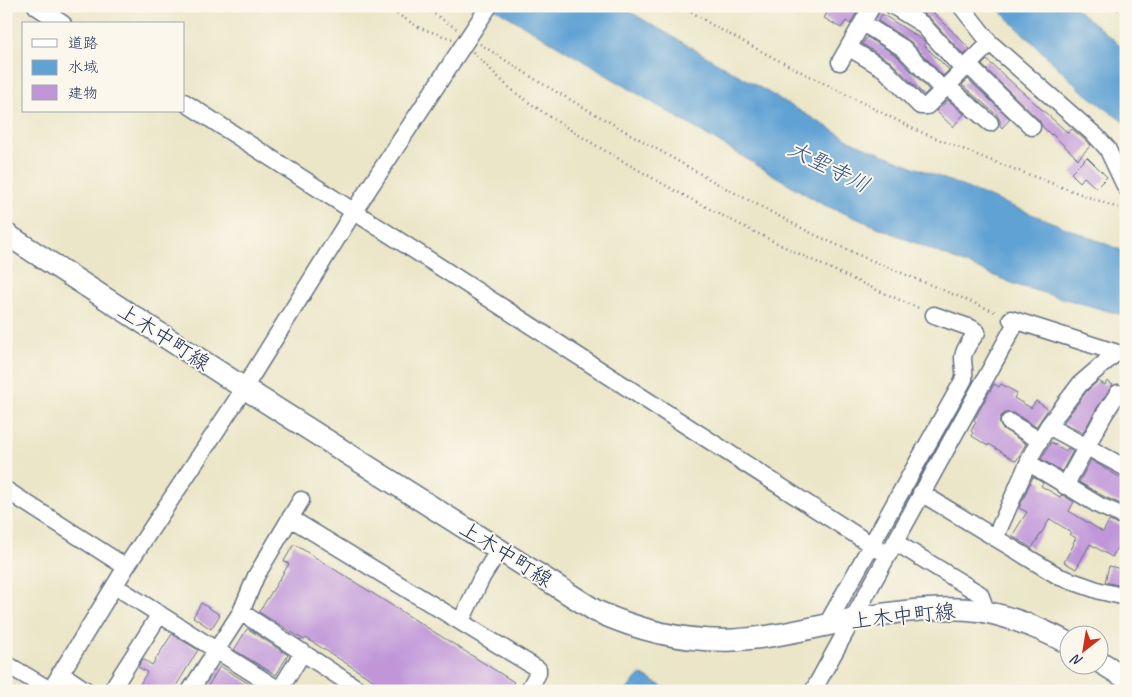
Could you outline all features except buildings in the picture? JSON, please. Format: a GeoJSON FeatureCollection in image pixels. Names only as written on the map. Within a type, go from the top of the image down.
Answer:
{"type":"FeatureCollection","features":[{"type":"Feature","properties":{"kind":"main road","name":"上木中町線"},"geometry":{"type":"LineString","coordinates":[[6,234],[499,550],[596,611],[621,622],[647,631],[691,639],[732,640],[754,638],[898,613],[952,609],[987,613],[1041,630],[1060,639]]}},
{"type":"Feature","properties":{"kind":"main road"},"geometry":{"type":"LineString","coordinates":[[1110,668],[1126,678]]}},
{"type":"Feature","properties":{"kind":"street"},"geometry":{"type":"LineString","coordinates":[[36,6],[60,22]]}},
{"type":"Feature","properties":{"kind":"street"},"geometry":{"type":"LineString","coordinates":[[6,664],[50,690],[126,568],[244,388],[354,211],[489,6]]}},
{"type":"Feature","properties":{"kind":"street"},"geometry":{"type":"LineString","coordinates":[[840,62],[872,6]]}},
{"type":"Feature","properties":{"kind":"street"},"geometry":{"type":"LineString","coordinates":[[893,6],[922,24],[1032,128]]}},
{"type":"Feature","properties":{"kind":"street"},"geometry":{"type":"LineString","coordinates":[[961,6],[990,43],[1096,136],[1107,148],[1126,188]]}},
{"type":"Feature","properties":{"kind":"street"},"geometry":{"type":"LineString","coordinates":[[869,27],[903,48],[945,88],[990,122]]}},
{"type":"Feature","properties":{"kind":"street"},"geometry":{"type":"LineString","coordinates":[[856,52],[884,69],[920,106],[927,106],[990,43]]}},
{"type":"Feature","properties":{"kind":"street"},"geometry":{"type":"LineString","coordinates":[[185,103],[871,544],[891,549],[980,594],[987,613]]}},
{"type":"Feature","properties":{"kind":"street"},"geometry":{"type":"LineString","coordinates":[[826,626],[964,379],[966,368],[963,358],[964,352],[977,332],[934,315]]}},
{"type":"Feature","properties":{"kind":"street"},"geometry":{"type":"LineString","coordinates":[[813,691],[922,493],[1014,320],[1121,354]]}},
{"type":"Feature","properties":{"kind":"street"},"geometry":{"type":"LineString","coordinates":[[995,538],[1039,440],[1048,426],[1080,384],[1121,354]]}},
{"type":"Feature","properties":{"kind":"street"},"geometry":{"type":"LineString","coordinates":[[1065,486],[1118,393]]}},
{"type":"Feature","properties":{"kind":"street"},"geometry":{"type":"LineString","coordinates":[[1009,422],[1039,440]]}},
{"type":"Feature","properties":{"kind":"street"},"geometry":{"type":"LineString","coordinates":[[1048,426],[1126,468]]}},
{"type":"Feature","properties":{"kind":"street"},"geometry":{"type":"LineString","coordinates":[[1029,463],[1100,506],[1126,517]]}},
{"type":"Feature","properties":{"kind":"street"},"geometry":{"type":"LineString","coordinates":[[6,490],[126,568]]}},
{"type":"Feature","properties":{"kind":"street"},"geometry":{"type":"LineString","coordinates":[[922,493],[1060,577],[1100,591],[1126,597]]}},
{"type":"Feature","properties":{"kind":"street"},"geometry":{"type":"LineString","coordinates":[[190,691],[241,612],[256,576],[301,500]]}},
{"type":"Feature","properties":{"kind":"street"},"geometry":{"type":"LineString","coordinates":[[290,518],[538,669],[538,674],[528,691]]}},
{"type":"Feature","properties":{"kind":"street"},"geometry":{"type":"LineString","coordinates":[[461,621],[482,577],[499,550]]}},
{"type":"Feature","properties":{"kind":"street"},"geometry":{"type":"LineString","coordinates":[[115,586],[280,690],[303,652]]}},
{"type":"Feature","properties":{"kind":"street"},"geometry":{"type":"LineString","coordinates":[[241,612],[361,691]]}},
{"type":"Feature","properties":{"kind":"street"},"geometry":{"type":"LineString","coordinates":[[111,691],[160,614]]}},
{"type":"Feature","properties":{"kind":"street"},"geometry":{"type":"LineString","coordinates":[[60,673],[87,691]]}},
{"type":"Feature","properties":{"kind":"path"},"geometry":{"type":"LineString","coordinates":[[384,6],[420,28],[467,40],[503,82],[520,96],[628,164],[770,240],[845,277],[934,315]]}},
{"type":"Feature","properties":{"kind":"path"},"geometry":{"type":"LineString","coordinates":[[422,6],[467,40],[718,184],[794,224],[861,256],[1014,320]]}},
{"type":"Feature","properties":{"kind":"path"},"geometry":{"type":"LineString","coordinates":[[683,6],[712,25],[916,130],[987,159],[1126,211]]}},
{"type":"Feature","properties":{"kind":"path"},"geometry":{"type":"LineString","coordinates":[[1114,6],[1126,16]]}},
{"type":"Feature","properties":{"kind":"water","name":"大聖寺川"},"geometry":{"type":"Polygon","coordinates":[[[491,6],[620,6],[855,143],[1126,252],[1126,316],[1019,286],[822,204],[491,6]]]}},
{"type":"Feature","properties":{"kind":"water"},"geometry":{"type":"Polygon","coordinates":[[[995,6],[1073,6],[1126,50],[1126,124],[1080,89],[995,6]]]}},
{"type":"Feature","properties":{"kind":"water"},"geometry":{"type":"Polygon","coordinates":[[[642,675],[670,691],[626,691],[637,677],[642,675]]]}}]}
